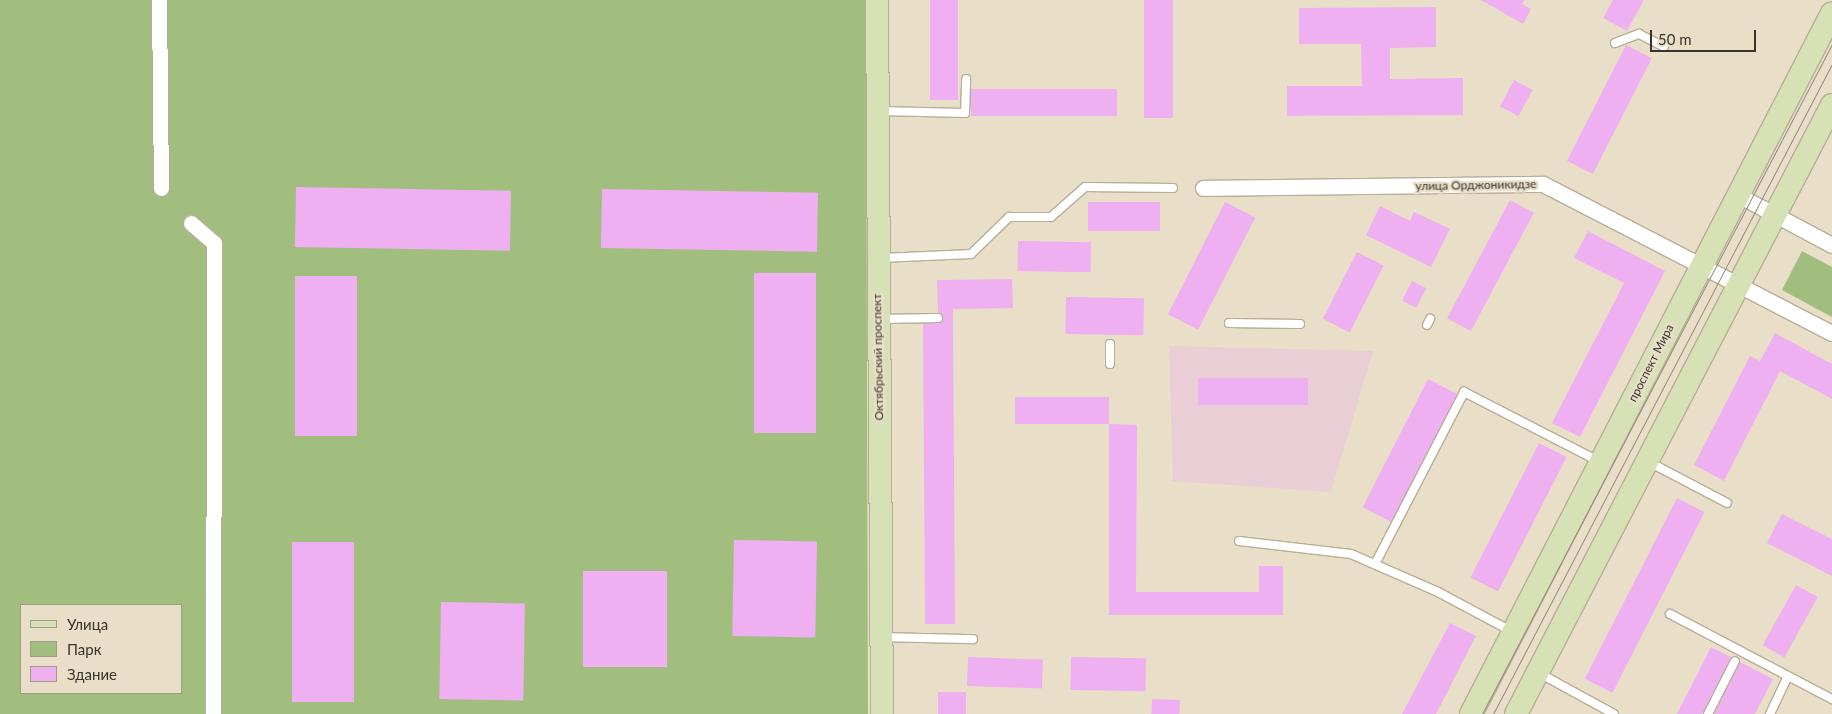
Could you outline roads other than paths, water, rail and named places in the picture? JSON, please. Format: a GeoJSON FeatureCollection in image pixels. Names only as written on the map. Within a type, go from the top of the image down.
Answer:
{"type":"FeatureCollection","features":[{"type":"Feature","properties":{"kind":"main road","name":"Октябрьский проспект"},"geometry":{"type":"LineString","coordinates":[[877,0],[877,319],[882,714]]}},
{"type":"Feature","properties":{"kind":"main road","name":"проспект Мира"},"geometry":{"type":"LineString","coordinates":[[1471,714],[1832,13]]}},
{"type":"Feature","properties":{"kind":"main road"},"geometry":{"type":"LineString","coordinates":[[1516,714],[1832,104]]}},
{"type":"Feature","properties":{"kind":"street"},"geometry":{"type":"LineString","coordinates":[[159,0],[161,188]]}},
{"type":"Feature","properties":{"kind":"street","name":"улица Орджоникидзе"},"geometry":{"type":"LineString","coordinates":[[1203,188],[1543,184],[1832,333]]}},
{"type":"Feature","properties":{"kind":"street"},"geometry":{"type":"LineString","coordinates":[[1738,195],[1832,245]]}},
{"type":"Feature","properties":{"kind":"street"},"geometry":{"type":"LineString","coordinates":[[191,223],[214,243],[214,714]]}},
{"type":"Feature","properties":{"kind":"lane"},"geometry":{"type":"LineString","coordinates":[[1615,43],[1639,34],[1664,47]]}},
{"type":"Feature","properties":{"kind":"lane"},"geometry":{"type":"LineString","coordinates":[[877,111],[965,112],[966,78]]}},
{"type":"Feature","properties":{"kind":"lane"},"geometry":{"type":"LineString","coordinates":[[877,258],[970,254],[1009,217],[1051,217],[1085,187],[1173,188]]}},
{"type":"Feature","properties":{"kind":"lane"},"geometry":{"type":"LineString","coordinates":[[877,319],[938,318]]}},
{"type":"Feature","properties":{"kind":"lane"},"geometry":{"type":"LineString","coordinates":[[1229,323],[1300,324]]}},
{"type":"Feature","properties":{"kind":"lane"},"geometry":{"type":"LineString","coordinates":[[1110,344],[1110,364]]}},
{"type":"Feature","properties":{"kind":"lane"},"geometry":{"type":"LineString","coordinates":[[1375,564],[1464,392],[1600,462]]}},
{"type":"Feature","properties":{"kind":"lane"},"geometry":{"type":"LineString","coordinates":[[1647,462],[1727,503]]}},
{"type":"Feature","properties":{"kind":"lane"},"geometry":{"type":"LineString","coordinates":[[1239,541],[1351,554],[1514,632]]}},
{"type":"Feature","properties":{"kind":"lane"},"geometry":{"type":"LineString","coordinates":[[1670,614],[1832,698]]}},
{"type":"Feature","properties":{"kind":"lane"},"geometry":{"type":"LineString","coordinates":[[881,637],[974,639]]}},
{"type":"Feature","properties":{"kind":"lane"},"geometry":{"type":"LineString","coordinates":[[1708,714],[1735,661]]}},
{"type":"Feature","properties":{"kind":"lane"},"geometry":{"type":"LineString","coordinates":[[1538,673],[1614,714]]}},
{"type":"Feature","properties":{"kind":"lane"},"geometry":{"type":"LineString","coordinates":[[1770,714],[1788,676]]}},
{"type":"Feature","properties":{"kind":"tram line"},"geometry":{"type":"LineString","coordinates":[[1482,714],[1832,44]]}},
{"type":"Feature","properties":{"kind":"tram line"},"geometry":{"type":"LineString","coordinates":[[1493,714],[1832,64]]}}]}
